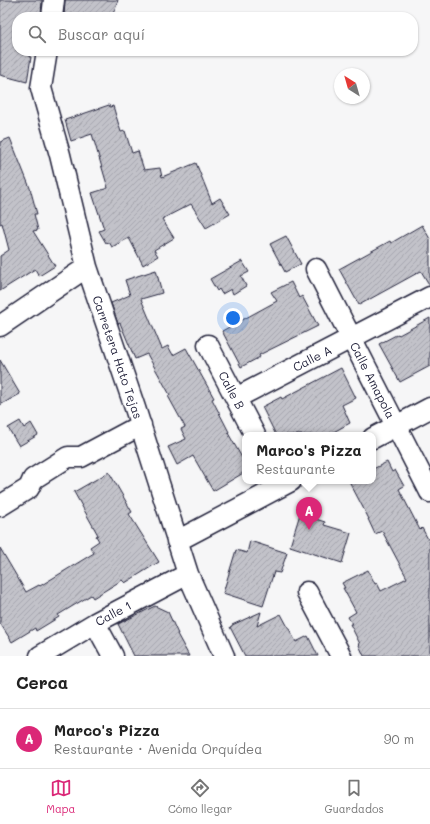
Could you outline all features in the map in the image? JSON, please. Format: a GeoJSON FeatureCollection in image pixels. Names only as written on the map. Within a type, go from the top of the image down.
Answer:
{"type":"FeatureCollection","features":[{"type":"Feature","properties":{"kind":"street"},"geometry":{"type":"LineString","coordinates":[[53,12],[54,0]]}},
{"type":"Feature","properties":{"kind":"street","name":"Carretera Hato Tejas"},"geometry":{"type":"LineString","coordinates":[[46,56],[41,88],[60,155],[87,267],[141,426],[188,574],[224,656]]}},
{"type":"Feature","properties":{"kind":"street"},"geometry":{"type":"LineString","coordinates":[[0,326],[87,267]]}},
{"type":"Feature","properties":{"kind":"street","name":"Calle Amapola"},"geometry":{"type":"LineString","coordinates":[[316,269],[430,492]]}},
{"type":"Feature","properties":{"kind":"street","name":"Calle A"},"geometry":{"type":"LineString","coordinates":[[236,398],[430,298]]}},
{"type":"Feature","properties":{"kind":"street","name":"Calle B"},"geometry":{"type":"LineString","coordinates":[[208,345],[253,432]]}},
{"type":"Feature","properties":{"kind":"street"},"geometry":{"type":"LineString","coordinates":[[376,436],[430,408]]}},
{"type":"Feature","properties":{"kind":"street"},"geometry":{"type":"LineString","coordinates":[[0,506],[29,488],[39,490],[76,468],[81,457],[141,426]]}},
{"type":"Feature","properties":{"kind":"street"},"geometry":{"type":"LineString","coordinates":[[177,540],[285,484]]}},
{"type":"Feature","properties":{"kind":"street","name":"Calle 1"},"geometry":{"type":"LineString","coordinates":[[40,656],[95,623],[188,574]]}},
{"type":"Feature","properties":{"kind":"street"},"geometry":{"type":"LineString","coordinates":[[307,592],[341,656]]}},
{"type":"Feature","properties":{"kind":"street"},"geometry":{"type":"LineString","coordinates":[[95,623],[112,656]]}},
{"type":"Feature","properties":{"kind":"building"},"geometry":{"type":"Polygon","coordinates":[[[0,0],[42,0],[41,12],[12,12],[12,56],[31,57],[27,82],[0,75],[0,0]]]}},
{"type":"Feature","properties":{"kind":"building"},"geometry":{"type":"Polygon","coordinates":[[[65,0],[118,0],[114,12],[64,12],[65,0]]]}},
{"type":"Feature","properties":{"kind":"building"},"geometry":{"type":"Polygon","coordinates":[[[109,105],[110,107],[113,106],[121,132],[125,131],[132,153],[138,151],[144,170],[160,168],[162,177],[196,163],[212,203],[220,198],[230,214],[206,228],[191,204],[162,219],[174,238],[154,250],[158,256],[143,265],[129,238],[112,247],[109,242],[106,243],[99,231],[104,229],[92,193],[108,188],[92,134],[71,141],[65,120],[109,105]]]}},
{"type":"Feature","properties":{"kind":"building"},"geometry":{"type":"Polygon","coordinates":[[[10,138],[30,188],[37,214],[34,214],[38,230],[33,231],[55,266],[39,276],[35,269],[0,291],[0,256],[9,250],[2,223],[0,224],[0,142],[10,138]]]}},
{"type":"Feature","properties":{"kind":"building"},"geometry":{"type":"Polygon","coordinates":[[[422,225],[430,239],[430,286],[421,271],[359,305],[339,269],[390,241],[391,243],[422,225]]]}},
{"type":"Feature","properties":{"kind":"building"},"geometry":{"type":"Polygon","coordinates":[[[286,236],[301,264],[285,272],[270,244],[286,236]]]}},
{"type":"Feature","properties":{"kind":"building"},"geometry":{"type":"Polygon","coordinates":[[[242,261],[249,272],[241,276],[246,286],[233,294],[231,289],[222,294],[219,289],[217,291],[210,279],[242,261]]]}},
{"type":"Feature","properties":{"kind":"building"},"geometry":{"type":"Polygon","coordinates":[[[156,270],[162,293],[141,299],[162,349],[168,346],[173,355],[186,348],[214,398],[212,399],[229,432],[228,433],[242,458],[242,474],[213,491],[193,456],[177,465],[168,447],[186,439],[181,429],[185,427],[168,396],[170,395],[147,354],[135,359],[120,323],[118,324],[111,303],[130,295],[125,280],[156,270]]]}},
{"type":"Feature","properties":{"kind":"building"},"geometry":{"type":"Polygon","coordinates":[[[291,282],[299,298],[302,296],[318,326],[259,355],[260,357],[241,367],[222,331],[277,301],[271,292],[291,282]]]}},
{"type":"Feature","properties":{"kind":"building"},"geometry":{"type":"Polygon","coordinates":[[[430,318],[430,366],[400,382],[379,344],[430,318]]]}},
{"type":"Feature","properties":{"kind":"building"},"geometry":{"type":"Polygon","coordinates":[[[0,360],[20,394],[0,405],[0,360]]]}},
{"type":"Feature","properties":{"kind":"building"},"geometry":{"type":"Polygon","coordinates":[[[341,368],[356,398],[342,405],[350,423],[334,432],[274,432],[262,407],[281,397],[282,399],[341,368]]]}},
{"type":"Feature","properties":{"kind":"building"},"geometry":{"type":"Polygon","coordinates":[[[20,421],[24,428],[31,423],[38,435],[19,446],[8,428],[20,421]]]}},
{"type":"Feature","properties":{"kind":"building"},"geometry":{"type":"Polygon","coordinates":[[[387,462],[392,472],[395,470],[404,486],[399,489],[420,530],[422,528],[430,543],[430,656],[364,656],[350,624],[352,624],[348,617],[356,612],[343,588],[345,588],[342,583],[368,570],[375,584],[377,583],[381,591],[407,578],[382,531],[375,534],[351,484],[376,484],[376,468],[387,462]]]}},
{"type":"Feature","properties":{"kind":"building"},"geometry":{"type":"Polygon","coordinates":[[[109,472],[132,512],[129,514],[159,562],[125,583],[122,580],[93,598],[91,595],[58,615],[59,617],[36,631],[35,628],[12,642],[0,623],[0,548],[26,592],[39,585],[40,586],[94,553],[90,547],[99,541],[96,536],[98,535],[74,492],[109,472]]]}},
{"type":"Feature","properties":{"kind":"building"},"geometry":{"type":"Polygon","coordinates":[[[300,514],[325,522],[324,525],[351,533],[342,563],[290,546],[300,514]]]}},
{"type":"Feature","properties":{"kind":"building"},"geometry":{"type":"Polygon","coordinates":[[[250,541],[287,553],[280,573],[274,572],[263,606],[223,593],[236,550],[247,553],[250,541]]]}},
{"type":"Feature","properties":{"kind":"building"},"geometry":{"type":"Polygon","coordinates":[[[155,606],[168,612],[177,634],[189,656],[134,656],[118,624],[155,606]]]}},
{"type":"Feature","properties":{"kind":"building"},"geometry":{"type":"Polygon","coordinates":[[[261,612],[257,626],[281,614],[296,642],[308,636],[318,656],[245,656],[230,627],[261,612]]]}},
{"type":"Feature","properties":{"kind":"place","name":"Marco's Pizza"},"geometry":{"type":"Point","coordinates":[309,530]}}]}
